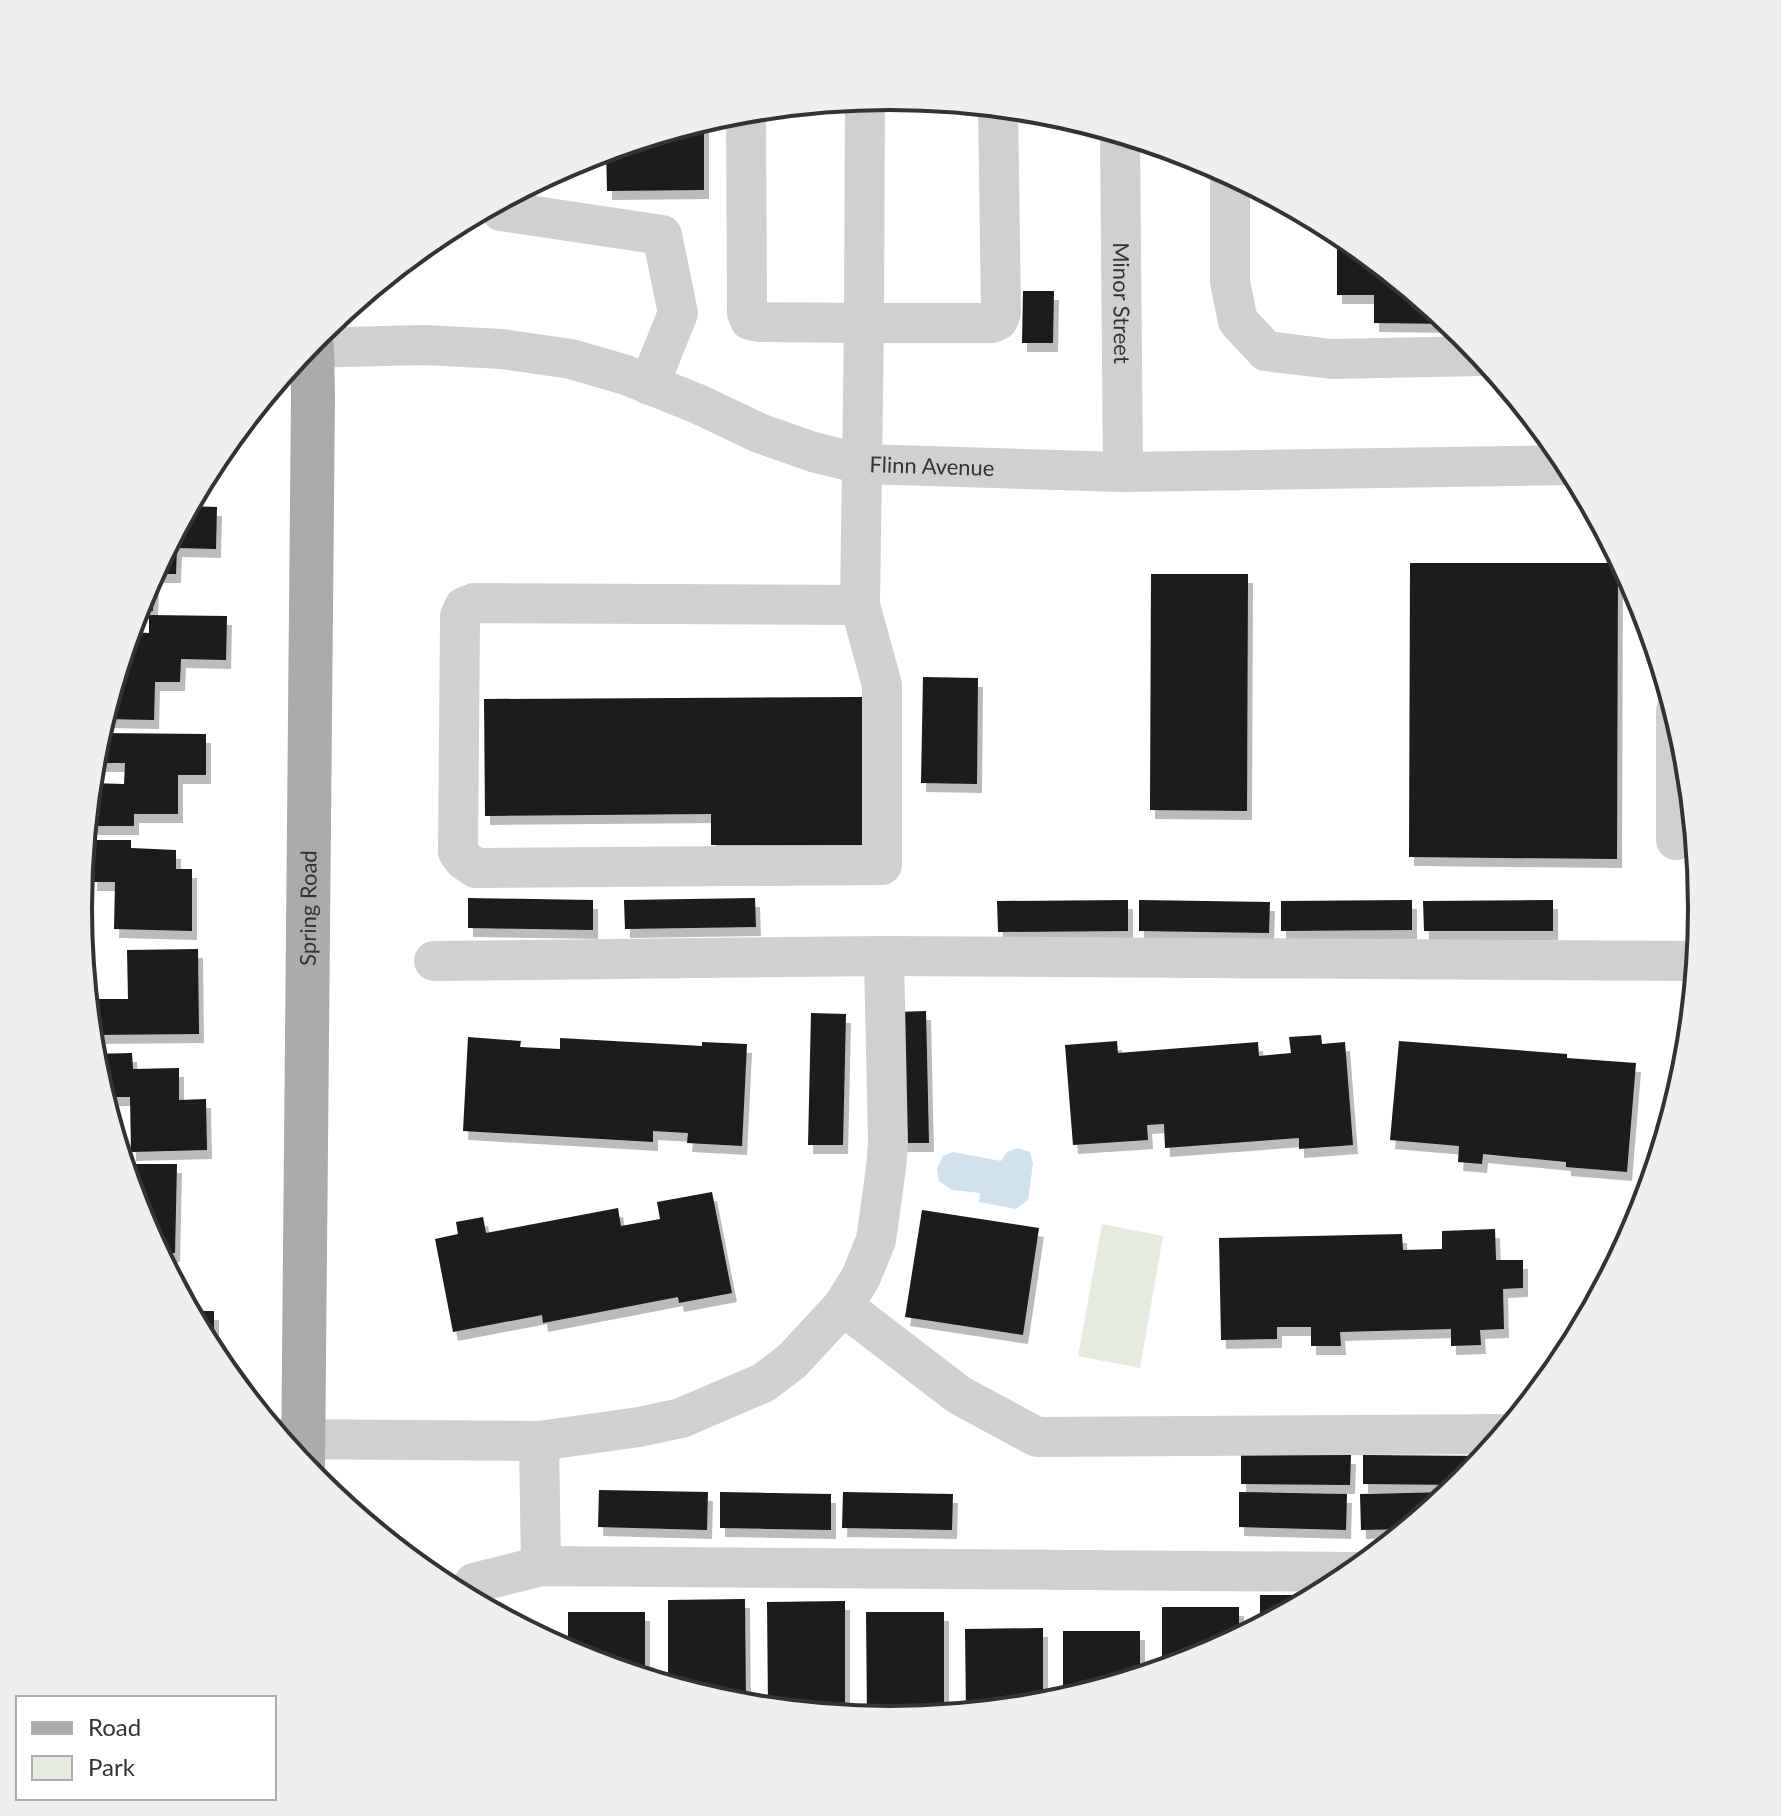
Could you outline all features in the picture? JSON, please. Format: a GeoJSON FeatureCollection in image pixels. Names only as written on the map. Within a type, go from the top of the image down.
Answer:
{"type":"FeatureCollection","features":[{"type":"Feature","properties":{"kind":"main road","name":"Spring Road"},"geometry":{"type":"LineString","coordinates":[[295,1440],[312,358]]}},
{"type":"Feature","properties":{"kind":"street"},"geometry":{"type":"LineString","coordinates":[[860,605],[474,603],[464,607],[460,616],[458,852],[476,868],[882,865],[882,685],[860,605],[865,110]]}},
{"type":"Feature","properties":{"kind":"street"},"geometry":{"type":"LineString","coordinates":[[746,123],[747,313],[750,320],[992,323],[998,320],[1001,313],[998,117]]}},
{"type":"Feature","properties":{"kind":"street","name":"Minor Street"},"geometry":{"type":"LineString","coordinates":[[1120,144],[1123,472]]}},
{"type":"Feature","properties":{"kind":"street"},"geometry":{"type":"LineString","coordinates":[[1230,186],[1230,282],[1238,321],[1266,351],[1331,359],[1467,356]]}},
{"type":"Feature","properties":{"kind":"street"},"geometry":{"type":"LineString","coordinates":[[501,211],[662,235],[678,313],[649,385]]}},
{"type":"Feature","properties":{"kind":"street","name":"Flinn Avenue"},"geometry":{"type":"LineString","coordinates":[[327,342],[502,349],[571,359],[626,375],[759,433],[813,452],[862,464],[1123,472],[1555,465]]}},
{"type":"Feature","properties":{"kind":"street"},"geometry":{"type":"LineString","coordinates":[[1676,765],[1676,840]]}},
{"type":"Feature","properties":{"kind":"street"},"geometry":{"type":"LineString","coordinates":[[303,1448],[539,1441],[639,1427],[681,1418],[763,1383],[792,1361],[843,1306],[861,1277],[876,1240],[888,1144],[884,956]]}},
{"type":"Feature","properties":{"kind":"street"},"geometry":{"type":"LineString","coordinates":[[434,961],[884,956],[1687,961]]}},
{"type":"Feature","properties":{"kind":"street"},"geometry":{"type":"LineString","coordinates":[[843,1306],[959,1395],[1037,1437],[1491,1434]]}},
{"type":"Feature","properties":{"kind":"street"},"geometry":{"type":"LineString","coordinates":[[539,1441],[541,1566]]}},
{"type":"Feature","properties":{"kind":"street"},"geometry":{"type":"LineString","coordinates":[[474,1589],[474,1583],[541,1566],[1334,1572]]}},
{"type":"Feature","properties":{"kind":"green space"},"geometry":{"type":"Polygon","coordinates":[[[1102,1224],[1163,1236],[1140,1368],[1078,1356],[1102,1224]]]}},
{"type":"Feature","properties":{"kind":"water"},"geometry":{"type":"Polygon","coordinates":[[[1018,1148],[1030,1152],[1033,1164],[1028,1200],[1016,1209],[979,1202],[980,1193],[952,1190],[939,1181],[937,1169],[943,1156],[953,1152],[1001,1161],[1007,1152],[1018,1148]]]}},
{"type":"Feature","properties":{"kind":"building"},"geometry":{"type":"Polygon","coordinates":[[[704,132],[704,190],[607,191],[606,162],[704,132]]]}},
{"type":"Feature","properties":{"kind":"building"},"geometry":{"type":"Polygon","coordinates":[[[1337,246],[1377,275],[1434,324],[1374,323],[1374,295],[1337,295],[1337,246]]]}},
{"type":"Feature","properties":{"kind":"building"},"geometry":{"type":"Polygon","coordinates":[[[1023,291],[1054,291],[1053,343],[1022,343],[1023,291]]]}},
{"type":"Feature","properties":{"kind":"building"},"geometry":{"type":"Polygon","coordinates":[[[201,506],[217,507],[216,549],[178,548],[201,506]]]}},
{"type":"Feature","properties":{"kind":"building"},"geometry":{"type":"Polygon","coordinates":[[[177,550],[176,574],[166,574],[177,550]]]}},
{"type":"Feature","properties":{"kind":"building"},"geometry":{"type":"Polygon","coordinates":[[[1410,563],[1611,563],[1618,579],[1617,859],[1409,857],[1410,563]]]}},
{"type":"Feature","properties":{"kind":"building"},"geometry":{"type":"Polygon","coordinates":[[[1151,574],[1248,574],[1247,811],[1150,810],[1151,574]]]}},
{"type":"Feature","properties":{"kind":"building"},"geometry":{"type":"Polygon","coordinates":[[[149,615],[227,616],[226,660],[181,659],[180,682],[155,682],[154,720],[115,719],[141,633],[149,633],[149,615]]]}},
{"type":"Feature","properties":{"kind":"building"},"geometry":{"type":"Polygon","coordinates":[[[923,677],[978,678],[977,784],[921,783],[923,677]]]}},
{"type":"Feature","properties":{"kind":"building"},"geometry":{"type":"Polygon","coordinates":[[[863,697],[863,845],[711,845],[711,814],[485,816],[484,699],[863,697]]]}},
{"type":"Feature","properties":{"kind":"building"},"geometry":{"type":"Polygon","coordinates":[[[111,733],[206,734],[206,775],[178,775],[178,814],[134,814],[134,826],[97,826],[102,783],[124,784],[125,763],[105,763],[111,733]]]}},
{"type":"Feature","properties":{"kind":"building"},"geometry":{"type":"Polygon","coordinates":[[[96,840],[131,840],[131,848],[176,850],[176,869],[192,869],[192,931],[114,929],[115,882],[93,882],[96,840]]]}},
{"type":"Feature","properties":{"kind":"building"},"geometry":{"type":"Polygon","coordinates":[[[468,898],[593,900],[593,930],[468,928],[468,898]]]}},
{"type":"Feature","properties":{"kind":"building"},"geometry":{"type":"Polygon","coordinates":[[[755,898],[756,927],[625,929],[624,900],[755,898]]]}},
{"type":"Feature","properties":{"kind":"building"},"geometry":{"type":"Polygon","coordinates":[[[1128,900],[1128,931],[998,932],[997,901],[1128,900]]]}},
{"type":"Feature","properties":{"kind":"building"},"geometry":{"type":"Polygon","coordinates":[[[1139,900],[1270,902],[1269,933],[1139,931],[1139,900]]]}},
{"type":"Feature","properties":{"kind":"building"},"geometry":{"type":"Polygon","coordinates":[[[1412,900],[1412,930],[1281,931],[1281,901],[1412,900]]]}},
{"type":"Feature","properties":{"kind":"building"},"geometry":{"type":"Polygon","coordinates":[[[1553,900],[1553,931],[1424,931],[1423,901],[1553,900]]]}},
{"type":"Feature","properties":{"kind":"building"},"geometry":{"type":"Polygon","coordinates":[[[198,949],[199,1034],[103,1035],[98,999],[128,999],[127,950],[198,949]]]}},
{"type":"Feature","properties":{"kind":"building"},"geometry":{"type":"Polygon","coordinates":[[[926,1011],[929,1143],[899,1143],[896,1012],[926,1011]]]}},
{"type":"Feature","properties":{"kind":"building"},"geometry":{"type":"Polygon","coordinates":[[[811,1013],[846,1014],[843,1145],[808,1145],[811,1013]]]}},
{"type":"Feature","properties":{"kind":"building"},"geometry":{"type":"Polygon","coordinates":[[[1321,1035],[1322,1044],[1345,1042],[1353,1145],[1299,1149],[1299,1138],[1165,1148],[1164,1124],[1147,1125],[1148,1140],[1073,1145],[1065,1045],[1117,1041],[1118,1053],[1258,1042],[1259,1056],[1291,1053],[1289,1037],[1321,1035]]]}},
{"type":"Feature","properties":{"kind":"building"},"geometry":{"type":"Polygon","coordinates":[[[468,1037],[521,1041],[520,1047],[560,1049],[560,1038],[702,1046],[702,1042],[747,1044],[742,1146],[687,1143],[688,1133],[653,1131],[653,1142],[463,1131],[468,1037]]]}},
{"type":"Feature","properties":{"kind":"building"},"geometry":{"type":"Polygon","coordinates":[[[1399,1041],[1567,1054],[1567,1058],[1636,1063],[1627,1172],[1566,1167],[1566,1162],[1483,1154],[1482,1164],[1458,1162],[1459,1146],[1390,1140],[1399,1041]]]}},
{"type":"Feature","properties":{"kind":"building"},"geometry":{"type":"Polygon","coordinates":[[[132,1053],[133,1069],[179,1068],[179,1100],[206,1099],[207,1150],[131,1152],[130,1097],[115,1097],[105,1054],[132,1053]]]}},
{"type":"Feature","properties":{"kind":"building"},"geometry":{"type":"Polygon","coordinates":[[[134,1164],[177,1164],[175,1253],[170,1253],[134,1164]]]}},
{"type":"Feature","properties":{"kind":"building"},"geometry":{"type":"Polygon","coordinates":[[[712,1192],[732,1293],[679,1303],[678,1297],[543,1323],[542,1315],[453,1332],[435,1239],[458,1234],[456,1222],[483,1217],[486,1233],[618,1208],[621,1226],[660,1219],[657,1202],[712,1192]]]}},
{"type":"Feature","properties":{"kind":"building"},"geometry":{"type":"Polygon","coordinates":[[[922,1210],[1039,1228],[1023,1335],[905,1317],[922,1210]]]}},
{"type":"Feature","properties":{"kind":"building"},"geometry":{"type":"Polygon","coordinates":[[[1495,1229],[1496,1260],[1523,1260],[1523,1288],[1503,1289],[1504,1329],[1480,1330],[1481,1345],[1451,1346],[1451,1329],[1340,1332],[1341,1346],[1311,1346],[1311,1327],[1277,1327],[1277,1339],[1221,1340],[1219,1238],[1402,1234],[1403,1250],[1442,1249],[1442,1231],[1495,1229]]]}},
{"type":"Feature","properties":{"kind":"building"},"geometry":{"type":"Polygon","coordinates":[[[201,1311],[214,1311],[214,1331],[201,1311]]]}},
{"type":"Feature","properties":{"kind":"building"},"geometry":{"type":"Polygon","coordinates":[[[1241,1453],[1351,1455],[1350,1485],[1241,1484],[1241,1453]]]}},
{"type":"Feature","properties":{"kind":"building"},"geometry":{"type":"Polygon","coordinates":[[[1363,1455],[1471,1456],[1442,1485],[1363,1484],[1363,1455]]]}},
{"type":"Feature","properties":{"kind":"building"},"geometry":{"type":"Polygon","coordinates":[[[599,1490],[708,1492],[707,1530],[598,1527],[599,1490]]]}},
{"type":"Feature","properties":{"kind":"building"},"geometry":{"type":"Polygon","coordinates":[[[720,1492],[831,1494],[831,1530],[720,1528],[720,1492]]]}},
{"type":"Feature","properties":{"kind":"building"},"geometry":{"type":"Polygon","coordinates":[[[843,1492],[953,1494],[952,1530],[842,1528],[843,1492]]]}},
{"type":"Feature","properties":{"kind":"building"},"geometry":{"type":"Polygon","coordinates":[[[1239,1492],[1347,1494],[1346,1530],[1239,1527],[1239,1492]]]}},
{"type":"Feature","properties":{"kind":"building"},"geometry":{"type":"Polygon","coordinates":[[[1434,1492],[1391,1529],[1361,1530],[1360,1494],[1434,1492]]]}},
{"type":"Feature","properties":{"kind":"building"},"geometry":{"type":"Polygon","coordinates":[[[1260,1595],[1298,1595],[1290,1600],[1260,1616],[1260,1595]]]}},
{"type":"Feature","properties":{"kind":"building"},"geometry":{"type":"Polygon","coordinates":[[[745,1599],[746,1693],[668,1674],[668,1600],[745,1599]]]}},
{"type":"Feature","properties":{"kind":"building"},"geometry":{"type":"Polygon","coordinates":[[[845,1601],[845,1705],[768,1697],[767,1602],[845,1601]]]}},
{"type":"Feature","properties":{"kind":"building"},"geometry":{"type":"Polygon","coordinates":[[[1162,1607],[1239,1607],[1239,1626],[1162,1658],[1162,1607]]]}},
{"type":"Feature","properties":{"kind":"building"},"geometry":{"type":"Polygon","coordinates":[[[568,1612],[645,1612],[645,1667],[585,1646],[568,1638],[568,1612]]]}},
{"type":"Feature","properties":{"kind":"building"},"geometry":{"type":"Polygon","coordinates":[[[866,1612],[944,1612],[944,1705],[867,1706],[866,1612]]]}},
{"type":"Feature","properties":{"kind":"building"},"geometry":{"type":"Polygon","coordinates":[[[1043,1628],[1043,1692],[966,1703],[965,1629],[1043,1628]]]}},
{"type":"Feature","properties":{"kind":"building"},"geometry":{"type":"Polygon","coordinates":[[[1063,1631],[1140,1631],[1140,1666],[1063,1687],[1063,1631]]]}}]}
